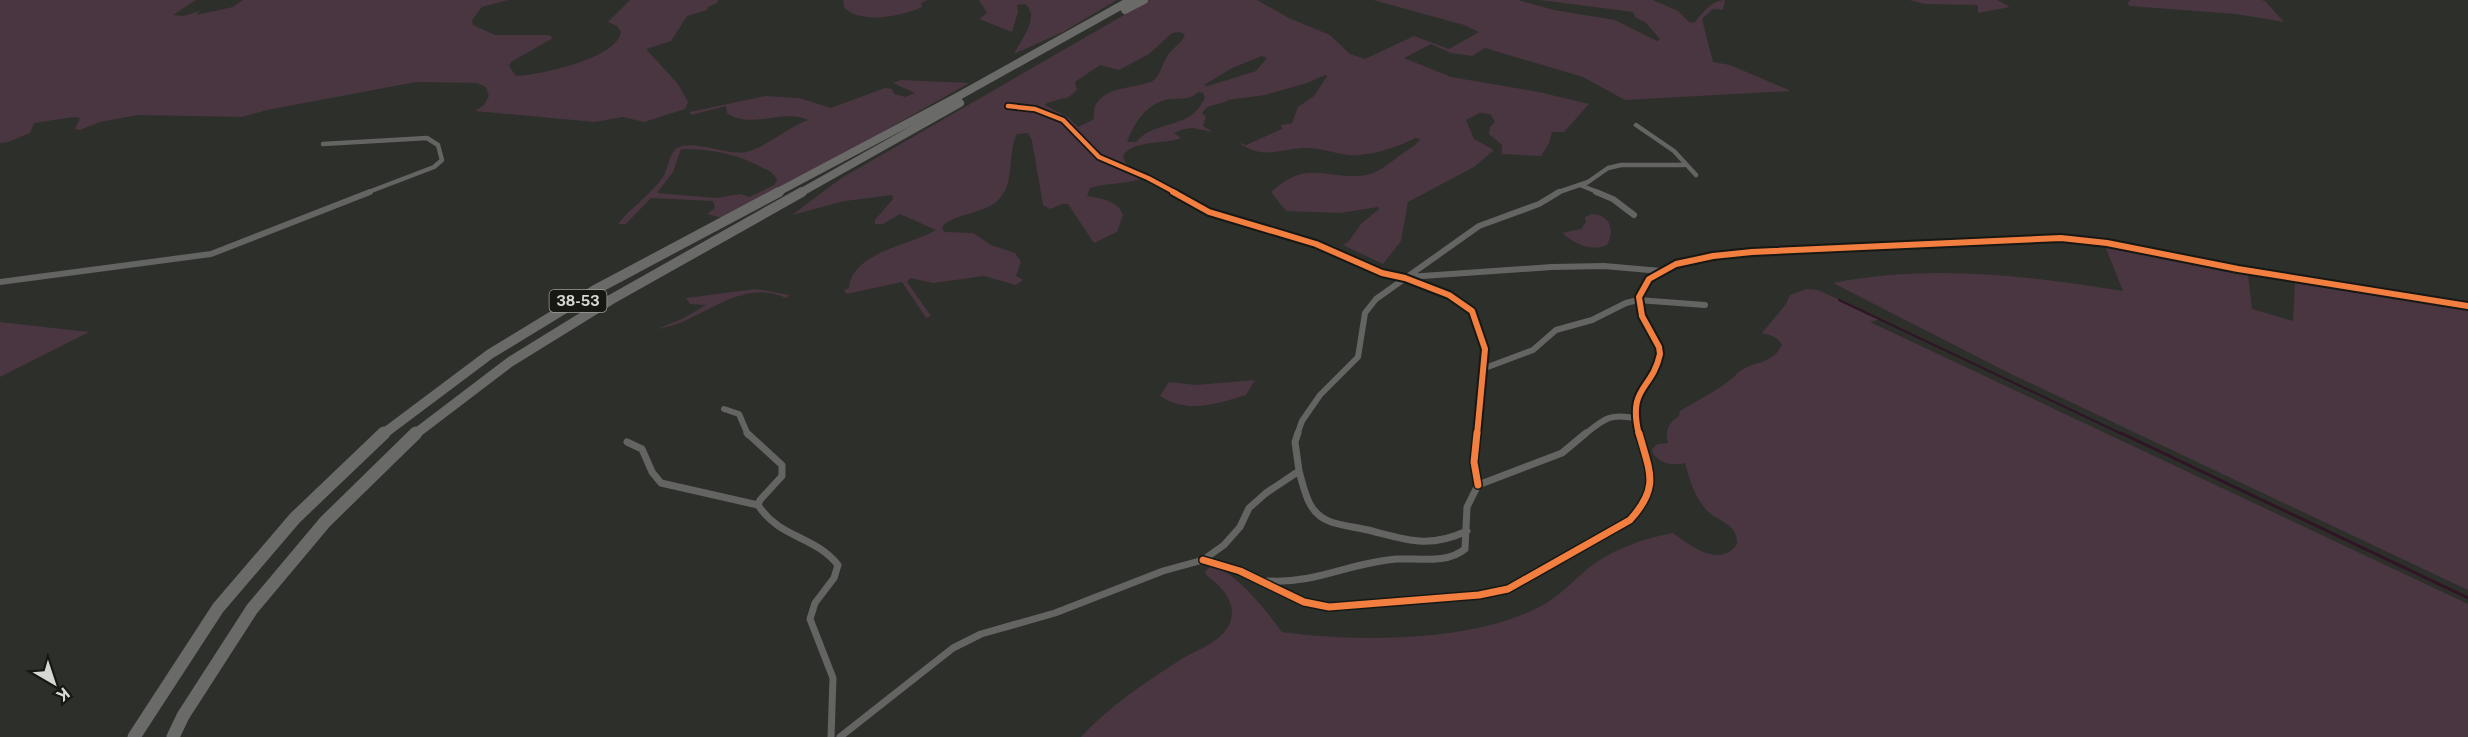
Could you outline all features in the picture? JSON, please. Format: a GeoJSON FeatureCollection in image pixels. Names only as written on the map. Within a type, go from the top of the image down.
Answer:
{"type":"FeatureCollection","features":[{"type":"Feature","properties":{"kind":"highway","name":"38-53"},"geometry":{"type":"LineString","coordinates":[[134,737],[218,608],[296,518],[384,433],[472,367],[595,291],[957,97],[1131,0]]}},
{"type":"Feature","properties":{"kind":"highway","name":"38-53"},"geometry":{"type":"LineString","coordinates":[[173,737],[183,716],[252,609],[325,522],[409,439],[500,369],[612,299],[1143,0]]}},
{"type":"Feature","properties":{"kind":"street"},"geometry":{"type":"LineString","coordinates":[[1008,106],[1035,109],[1063,120],[1099,157],[1148,178],[1209,212],[1316,244],[1382,273],[1404,278],[1449,295],[1472,311],[1485,349],[1485,368],[1473,462],[1478,485],[1467,507],[1465,549],[1454,557],[1389,560],[1311,581],[1286,583],[1261,581]]}},
{"type":"Feature","properties":{"kind":"street"},"geometry":{"type":"LineString","coordinates":[[1636,124],[1674,151],[1696,176]]}},
{"type":"Feature","properties":{"kind":"street"},"geometry":{"type":"LineString","coordinates":[[0,282],[211,254],[434,167],[442,160],[434,141],[417,136],[323,144]]}},
{"type":"Feature","properties":{"kind":"street"},"geometry":{"type":"LineString","coordinates":[[1467,531],[1452,539],[1414,544],[1333,524],[1312,510],[1299,471],[1295,442],[1302,421],[1320,395],[1358,357],[1365,313],[1376,299],[1479,226],[1539,204],[1560,191],[1579,185],[1608,168],[1621,165],[1684,165]]}},
{"type":"Feature","properties":{"kind":"street"},"geometry":{"type":"LineString","coordinates":[[1579,185],[1613,199],[1634,215]]}},
{"type":"Feature","properties":{"kind":"street"},"geometry":{"type":"LineString","coordinates":[[1203,560],[1240,570],[1304,602],[1329,607],[1479,595],[1508,589],[1630,520],[1645,504],[1651,484],[1635,418],[1635,404],[1640,388],[1660,356],[1660,349],[1643,321],[1638,300],[1643,286],[1661,271],[1674,264],[1704,258],[1768,251],[2061,238],[2107,243],[2238,269],[2468,306]]}},
{"type":"Feature","properties":{"kind":"street"},"geometry":{"type":"LineString","coordinates":[[1404,278],[1552,267],[1604,266],[1661,271]]}},
{"type":"Feature","properties":{"kind":"street"},"geometry":{"type":"LineString","coordinates":[[1485,368],[1533,350],[1557,330],[1592,320],[1626,303],[1638,300],[1705,305]]}},
{"type":"Feature","properties":{"kind":"street"},"geometry":{"type":"LineString","coordinates":[[724,409],[739,414],[749,437],[782,465],[782,476],[774,487],[760,497],[758,505]]}},
{"type":"Feature","properties":{"kind":"street"},"geometry":{"type":"LineString","coordinates":[[1478,485],[1562,453],[1606,417],[1620,415],[1635,418]]}},
{"type":"Feature","properties":{"kind":"street"},"geometry":{"type":"LineString","coordinates":[[627,442],[641,446],[648,456],[652,474],[661,483],[758,505],[772,524],[802,537],[826,552],[838,565],[836,575],[813,603],[810,611],[810,619],[833,678],[831,737]]}},
{"type":"Feature","properties":{"kind":"street"},"geometry":{"type":"LineString","coordinates":[[840,737],[953,648],[981,634],[1055,613],[1163,571],[1203,560],[1224,545],[1240,527],[1249,508],[1257,500],[1299,471]]}},
{"type":"Feature","properties":{"kind":"shaded area"},"geometry":{"type":"Polygon","coordinates":[[[0,0],[196,0],[173,15],[183,16],[200,11],[196,15],[233,7],[243,0],[508,0],[482,7],[472,20],[473,25],[495,35],[549,35],[553,38],[511,62],[509,66],[516,76],[576,64],[606,50],[616,42],[621,32],[617,26],[608,22],[630,0],[718,0],[707,10],[687,16],[671,41],[646,49],[678,84],[688,102],[685,109],[644,122],[623,117],[595,122],[475,111],[484,105],[489,96],[486,87],[477,83],[416,82],[267,110],[242,117],[138,115],[100,122],[80,130],[75,129],[80,118],[74,117],[34,123],[30,133],[0,143],[0,0]]]}},
{"type":"Feature","properties":{"kind":"shaded area"},"geometry":{"type":"Polygon","coordinates":[[[843,0],[927,0],[921,3],[922,7],[914,10],[893,16],[870,17],[851,13],[844,7],[843,0]]]}},
{"type":"Feature","properties":{"kind":"shaded area"},"geometry":{"type":"Polygon","coordinates":[[[979,0],[1117,0],[1063,32],[1014,54],[1030,22],[1029,9],[1025,4],[1017,5],[1018,12],[1012,32],[979,19],[987,13],[979,0]]]}},
{"type":"Feature","properties":{"kind":"shaded area"},"geometry":{"type":"Polygon","coordinates":[[[1150,0],[1257,0],[1289,18],[1330,35],[1350,54],[1365,59],[1414,36],[1449,49],[1479,32],[1464,25],[1373,0],[1518,0],[1554,10],[1615,20],[1657,41],[1660,39],[1645,22],[1636,18],[1633,12],[1540,0],[1653,0],[1678,11],[1689,22],[1694,23],[1715,2],[1725,0],[1723,10],[1713,9],[1702,19],[1713,62],[1730,65],[1791,91],[1625,100],[1583,77],[1485,48],[1472,56],[1451,53],[1431,44],[1404,58],[1451,77],[1539,92],[1589,104],[1564,132],[1552,132],[1549,143],[1541,156],[1502,154],[1502,145],[1489,134],[1490,127],[1495,122],[1490,114],[1480,113],[1466,120],[1474,139],[1494,150],[1474,167],[1408,202],[1401,241],[1383,264],[1343,245],[1349,241],[1361,224],[1379,209],[1378,207],[1340,213],[1286,211],[1271,192],[1283,182],[1304,174],[1364,176],[1370,174],[1414,146],[1420,139],[1415,138],[1383,151],[1356,155],[1308,148],[1262,152],[1247,148],[1237,142],[1246,145],[1282,129],[1281,125],[1292,123],[1298,107],[1314,96],[1327,76],[1325,75],[1307,83],[1265,95],[1227,100],[1207,107],[1202,113],[1206,117],[1203,126],[1213,132],[1193,128],[1184,129],[1174,133],[1181,138],[1141,145],[1128,151],[1123,156],[1126,164],[1149,175],[1136,180],[1090,188],[1087,196],[1113,203],[1123,215],[1117,232],[1094,243],[1068,204],[1050,209],[1043,205],[1032,141],[1028,133],[1017,134],[1009,179],[1002,196],[989,206],[950,220],[942,228],[944,232],[973,233],[991,245],[1015,253],[1021,262],[1016,276],[1023,280],[1016,285],[984,276],[933,283],[910,278],[907,282],[931,316],[926,318],[902,282],[846,294],[844,290],[849,288],[860,266],[871,258],[936,230],[900,214],[883,224],[875,224],[875,220],[893,199],[892,195],[845,201],[792,215],[840,179],[1150,0]],[[1172,33],[1149,54],[1119,70],[1100,65],[1075,82],[1077,90],[1069,97],[1045,105],[1069,118],[1078,127],[1093,120],[1095,106],[1107,94],[1148,83],[1157,77],[1164,61],[1185,34],[1172,33]],[[1262,56],[1232,68],[1204,85],[1208,86],[1256,71],[1267,58],[1262,56]],[[1198,92],[1192,96],[1164,101],[1149,108],[1138,120],[1127,142],[1136,142],[1148,132],[1193,114],[1205,98],[1203,93],[1198,92]]]}},
{"type":"Feature","properties":{"kind":"shaded area"},"geometry":{"type":"Polygon","coordinates":[[[1909,0],[1997,0],[2010,7],[1978,13],[1978,5],[1925,4],[1909,0]]]}},
{"type":"Feature","properties":{"kind":"shaded area"},"geometry":{"type":"Polygon","coordinates":[[[2130,0],[2261,0],[2265,1],[2284,22],[2236,14],[2130,6],[2127,4],[2130,0]]]}},
{"type":"Feature","properties":{"kind":"shaded area"},"geometry":{"type":"Polygon","coordinates":[[[901,80],[969,83],[738,214],[722,218],[707,214],[715,208],[713,201],[651,198],[626,224],[618,224],[665,174],[672,154],[677,148],[692,145],[730,152],[746,152],[754,150],[808,120],[788,116],[746,120],[727,113],[726,106],[691,115],[690,112],[765,96],[799,98],[831,108],[885,88],[892,89],[894,94],[905,97],[915,93],[893,83],[901,80]],[[681,149],[673,172],[657,193],[716,198],[740,194],[750,197],[774,185],[777,181],[770,172],[740,158],[681,149]]]}},
{"type":"Feature","properties":{"kind":"shaded area"},"geometry":{"type":"Polygon","coordinates":[[[1592,214],[1603,217],[1610,225],[1611,234],[1607,245],[1595,248],[1583,246],[1562,233],[1581,229],[1586,222],[1585,217],[1592,214]]]}},
{"type":"Feature","properties":{"kind":"shaded area"},"geometry":{"type":"Polygon","coordinates":[[[2105,246],[2248,275],[2252,309],[2293,321],[2295,283],[2468,310],[2468,590],[2009,373],[1833,283],[1869,277],[1942,273],[2014,276],[2123,291],[2105,246]]]}},
{"type":"Feature","properties":{"kind":"shaded area"},"geometry":{"type":"Polygon","coordinates":[[[756,289],[790,295],[786,298],[773,293],[746,294],[732,298],[679,323],[655,330],[684,318],[706,305],[690,304],[686,298],[756,289]]]}},
{"type":"Feature","properties":{"kind":"shaded area"},"geometry":{"type":"Polygon","coordinates":[[[1806,289],[1818,290],[1881,319],[1870,322],[2468,604],[2468,737],[1081,737],[1103,715],[1128,696],[1180,660],[1220,637],[1225,631],[1232,618],[1232,610],[1223,590],[1206,575],[1205,571],[1210,567],[1219,569],[1239,583],[1260,604],[1282,632],[1379,638],[1450,633],[1484,627],[1515,617],[1549,601],[1605,557],[1626,546],[1661,535],[1673,533],[1696,548],[1713,555],[1722,555],[1730,551],[1737,544],[1734,531],[1708,512],[1700,502],[1685,463],[1664,462],[1653,454],[1652,449],[1658,444],[1668,443],[1668,428],[1679,416],[1680,411],[1719,388],[1744,368],[1767,360],[1778,352],[1782,345],[1780,342],[1762,333],[1786,304],[1790,295],[1806,289]]]}},
{"type":"Feature","properties":{"kind":"shaded area"},"geometry":{"type":"Polygon","coordinates":[[[0,322],[89,332],[0,377],[0,322]]]}},
{"type":"Feature","properties":{"kind":"shaded area"},"geometry":{"type":"Polygon","coordinates":[[[1255,380],[1246,395],[1202,406],[1181,405],[1160,396],[1169,382],[1196,385],[1255,380]]]}},
{"type":"Feature","properties":{"kind":"waterway"},"geometry":{"type":"LineString","coordinates":[[1839,300],[2124,435]]}},
{"type":"Feature","properties":{"kind":"waterway"},"geometry":{"type":"LineString","coordinates":[[2121,433],[2468,598]]}},
{"type":"Feature","properties":{"kind":"cycle path"},"geometry":{"type":"LineString","coordinates":[[1008,106],[1035,109],[1063,120],[1099,157],[1148,178],[1209,212],[1316,244],[1382,273],[1405,278],[1449,295],[1472,311],[1485,349],[1474,462],[1478,485]]}},
{"type":"Feature","properties":{"kind":"cycle path"},"geometry":{"type":"LineString","coordinates":[[1203,560],[1240,571],[1304,602],[1329,607],[1479,595],[1508,589],[1630,520],[1645,503],[1650,482],[1636,422],[1636,402],[1643,386],[1656,367],[1660,354],[1656,340],[1642,316],[1639,297],[1645,283],[1657,273],[1694,259],[1771,250],[2061,238],[2107,243],[2238,269],[2468,306]]}}]}
